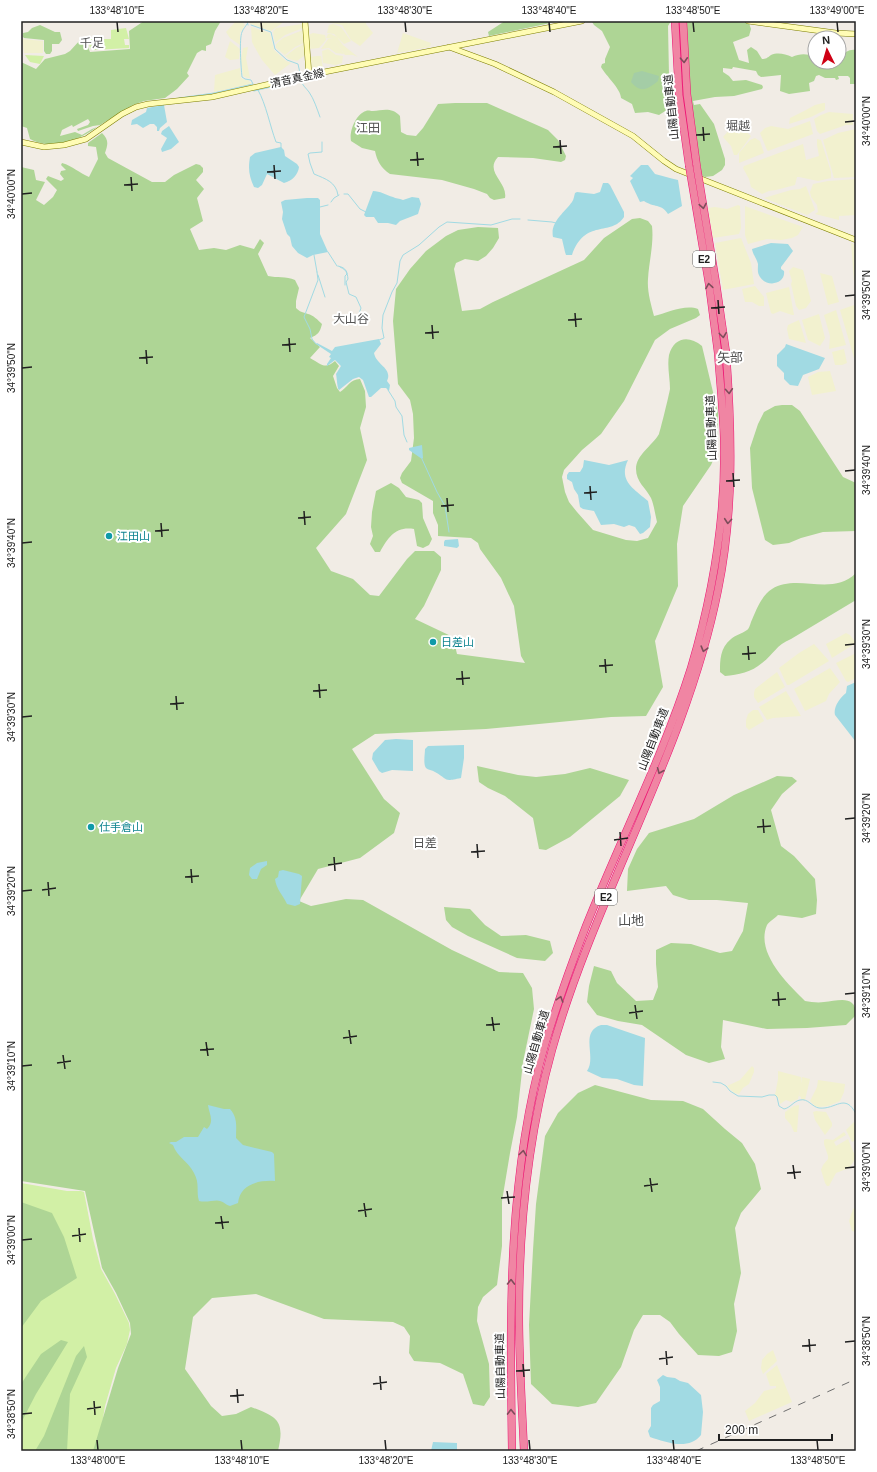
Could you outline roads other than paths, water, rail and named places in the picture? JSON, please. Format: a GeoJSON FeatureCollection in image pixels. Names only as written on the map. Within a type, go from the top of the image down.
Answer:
{"type":"FeatureCollection","features":[{"type":"Feature","properties":{"kind":"highway","name":"山陽自動車道"},"geometry":{"type":"LineString","coordinates":[[512,1451],[510,1314],[511,1274],[518,1188],[535,1087],[545,1047],[564,986],[586,926],[656,762],[676,711],[702,626],[716,560],[722,500],[724,440],[722,353],[708,284],[679,95],[676,21]]}},
{"type":"Feature","properties":{"kind":"highway","name":"山陽自動車道"},"geometry":{"type":"LineString","coordinates":[[524,1451],[520,1365],[520,1275],[524,1203],[532,1140],[545,1075],[571,988],[593,930],[663,765],[698,669],[710,626],[723,561],[730,493],[731,440],[716,283],[697,168],[687,94],[683,21]]}},
{"type":"Feature","properties":{"kind":"main road"},"geometry":{"type":"LineString","coordinates":[[305,21],[309,75]]}},
{"type":"Feature","properties":{"kind":"main road","name":"清音真金線"},"geometry":{"type":"LineString","coordinates":[[21,142],[44,147],[70,144],[92,135],[122,114],[141,105],[212,97],[309,75],[582,21]]}},
{"type":"Feature","properties":{"kind":"main road"},"geometry":{"type":"LineString","coordinates":[[748,21],[836,33],[856,34]]}},
{"type":"Feature","properties":{"kind":"main road"},"geometry":{"type":"LineString","coordinates":[[467,54],[464,49],[466,44],[469,43]]}},
{"type":"Feature","properties":{"kind":"main road"},"geometry":{"type":"LineString","coordinates":[[448,47],[495,64],[560,96],[633,136],[676,169],[856,240]]}},
{"type":"Feature","properties":{"kind":"water"},"geometry":{"type":"Polygon","coordinates":[[[164,105],[167,122],[160,128],[159,131],[157,131],[157,127],[154,124],[150,124],[143,128],[137,124],[131,125],[132,120],[146,112],[147,108],[164,105]]]}},
{"type":"Feature","properties":{"kind":"water"},"geometry":{"type":"Polygon","coordinates":[[[169,126],[179,142],[171,149],[162,152],[161,149],[167,138],[161,134],[162,131],[169,126]]]}},
{"type":"Feature","properties":{"kind":"water"},"geometry":{"type":"Polygon","coordinates":[[[281,147],[284,150],[285,156],[299,167],[296,175],[290,181],[284,183],[267,174],[262,185],[258,188],[254,187],[249,172],[250,157],[255,153],[281,147]]]}},
{"type":"Feature","properties":{"kind":"water"},"geometry":{"type":"Polygon","coordinates":[[[641,165],[648,165],[655,174],[678,180],[682,206],[668,214],[663,208],[644,201],[640,202],[630,181],[633,178],[630,176],[641,165]]]}},
{"type":"Feature","properties":{"kind":"water"},"geometry":{"type":"Polygon","coordinates":[[[603,183],[608,183],[610,185],[624,212],[624,217],[619,223],[591,232],[584,236],[577,244],[572,255],[566,255],[562,239],[553,237],[554,227],[558,218],[572,202],[575,193],[594,194],[600,192],[603,183]]]}},
{"type":"Feature","properties":{"kind":"water"},"geometry":{"type":"Polygon","coordinates":[[[373,191],[381,192],[403,200],[412,197],[419,198],[421,204],[418,214],[400,221],[396,225],[378,223],[374,217],[366,217],[364,215],[373,191]]]}},
{"type":"Feature","properties":{"kind":"water"},"geometry":{"type":"Polygon","coordinates":[[[318,198],[320,200],[320,234],[328,252],[313,255],[307,258],[298,253],[292,246],[290,237],[287,234],[282,219],[283,212],[281,202],[285,200],[318,198]]]}},
{"type":"Feature","properties":{"kind":"water"},"geometry":{"type":"Polygon","coordinates":[[[771,243],[788,244],[793,251],[781,267],[784,271],[782,279],[779,282],[767,283],[759,275],[757,260],[752,249],[771,243]]]}},
{"type":"Feature","properties":{"kind":"water"},"geometry":{"type":"Polygon","coordinates":[[[379,339],[381,344],[374,353],[375,357],[388,373],[387,381],[390,385],[389,391],[386,388],[381,388],[369,397],[363,380],[359,377],[353,379],[339,390],[336,374],[341,366],[335,360],[327,366],[331,358],[329,357],[331,354],[316,344],[317,343],[332,351],[335,347],[379,339]]]}},
{"type":"Feature","properties":{"kind":"water"},"geometry":{"type":"Polygon","coordinates":[[[786,344],[825,358],[819,369],[803,375],[798,386],[790,385],[784,379],[784,373],[777,366],[777,355],[786,344]]]}},
{"type":"Feature","properties":{"kind":"water"},"geometry":{"type":"Polygon","coordinates":[[[422,445],[422,459],[409,450],[409,448],[422,445]]]}},
{"type":"Feature","properties":{"kind":"water"},"geometry":{"type":"Polygon","coordinates":[[[584,460],[609,465],[628,460],[625,467],[626,479],[633,488],[648,501],[651,517],[650,527],[640,534],[635,527],[629,525],[624,527],[614,524],[601,525],[594,511],[580,507],[578,495],[572,482],[567,479],[567,475],[569,472],[580,472],[583,467],[584,460]]]}},
{"type":"Feature","properties":{"kind":"water"},"geometry":{"type":"Polygon","coordinates":[[[458,539],[459,546],[457,548],[444,546],[445,540],[458,539]]]}},
{"type":"Feature","properties":{"kind":"water"},"geometry":{"type":"Polygon","coordinates":[[[856,682],[856,742],[835,715],[835,709],[841,697],[846,693],[847,686],[856,682]]]}},
{"type":"Feature","properties":{"kind":"water"},"geometry":{"type":"Polygon","coordinates":[[[385,740],[413,740],[413,771],[392,770],[382,773],[379,771],[372,759],[373,753],[385,740]]]}},
{"type":"Feature","properties":{"kind":"water"},"geometry":{"type":"Polygon","coordinates":[[[464,745],[461,778],[446,780],[434,771],[426,768],[424,762],[425,749],[428,746],[464,745]]]}},
{"type":"Feature","properties":{"kind":"water"},"geometry":{"type":"Polygon","coordinates":[[[267,861],[267,865],[261,869],[257,879],[252,879],[249,875],[250,868],[257,863],[267,861]]]}},
{"type":"Feature","properties":{"kind":"water"},"geometry":{"type":"Polygon","coordinates":[[[283,870],[302,876],[300,904],[295,906],[287,904],[278,889],[275,879],[278,877],[279,871],[283,870]]]}},
{"type":"Feature","properties":{"kind":"water"},"geometry":{"type":"Polygon","coordinates":[[[601,1025],[607,1025],[645,1038],[643,1086],[634,1085],[617,1079],[602,1078],[587,1071],[590,1065],[591,1033],[594,1028],[601,1025]]]}},
{"type":"Feature","properties":{"kind":"water"},"geometry":{"type":"Polygon","coordinates":[[[208,1105],[230,1109],[233,1112],[236,1126],[236,1138],[243,1145],[272,1152],[274,1154],[275,1181],[263,1181],[251,1184],[242,1191],[238,1203],[230,1206],[221,1201],[199,1201],[197,1181],[192,1169],[177,1153],[173,1145],[169,1143],[176,1142],[184,1137],[198,1137],[204,1127],[207,1129],[211,1123],[208,1105]]]}},
{"type":"Feature","properties":{"kind":"water"},"geometry":{"type":"Polygon","coordinates":[[[663,1375],[688,1383],[701,1395],[703,1412],[701,1435],[690,1443],[670,1443],[650,1437],[648,1431],[651,1426],[651,1408],[660,1401],[660,1387],[657,1380],[663,1375]]]}},
{"type":"Feature","properties":{"kind":"water"},"geometry":{"type":"Polygon","coordinates":[[[433,1442],[457,1443],[457,1451],[431,1451],[433,1442]]]}},
{"type":"Feature","properties":{"kind":"waterway"},"geometry":{"type":"LineString","coordinates":[[247,21],[248,25]]}},
{"type":"Feature","properties":{"kind":"waterway"},"geometry":{"type":"LineString","coordinates":[[179,98],[214,93],[253,84],[251,80],[242,77],[240,54],[241,36],[247,24]]}},
{"type":"Feature","properties":{"kind":"waterway"},"geometry":{"type":"LineString","coordinates":[[251,25],[271,32],[275,49],[287,60],[298,64],[300,73]]}},
{"type":"Feature","properties":{"kind":"waterway"},"geometry":{"type":"LineString","coordinates":[[254,91],[301,80]]}},
{"type":"Feature","properties":{"kind":"waterway"},"geometry":{"type":"LineString","coordinates":[[301,81],[309,92],[320,117]]}},
{"type":"Feature","properties":{"kind":"waterway"},"geometry":{"type":"LineString","coordinates":[[258,90],[276,142],[281,143],[281,148]]}},
{"type":"Feature","properties":{"kind":"waterway"},"geometry":{"type":"LineString","coordinates":[[322,142],[322,152],[308,154],[310,163],[314,174],[333,184],[338,195]]}},
{"type":"Feature","properties":{"kind":"waterway"},"geometry":{"type":"LineString","coordinates":[[344,194],[348,194],[360,209],[366,212]]}},
{"type":"Feature","properties":{"kind":"waterway"},"geometry":{"type":"LineString","coordinates":[[331,202],[339,195]]}},
{"type":"Feature","properties":{"kind":"waterway"},"geometry":{"type":"LineString","coordinates":[[320,207],[328,205]]}},
{"type":"Feature","properties":{"kind":"waterway"},"geometry":{"type":"LineString","coordinates":[[379,340],[384,338],[382,328],[383,315],[397,283],[400,261],[403,255],[419,245],[439,227],[447,222],[491,225],[512,219],[520,219]]}},
{"type":"Feature","properties":{"kind":"waterway"},"geometry":{"type":"LineString","coordinates":[[528,220],[556,223]]}},
{"type":"Feature","properties":{"kind":"waterway"},"geometry":{"type":"LineString","coordinates":[[328,252],[337,266]]}},
{"type":"Feature","properties":{"kind":"waterway"},"geometry":{"type":"LineString","coordinates":[[314,255],[317,272]]}},
{"type":"Feature","properties":{"kind":"waterway"},"geometry":{"type":"LineString","coordinates":[[338,266],[346,271],[348,279],[346,282],[349,294],[356,297],[361,308],[356,322]]}},
{"type":"Feature","properties":{"kind":"waterway"},"geometry":{"type":"LineString","coordinates":[[340,267],[345,270],[347,274],[345,276],[345,285]]}},
{"type":"Feature","properties":{"kind":"waterway"},"geometry":{"type":"LineString","coordinates":[[316,344],[312,339],[310,329],[304,317],[318,280],[317,272]]}},
{"type":"Feature","properties":{"kind":"waterway"},"geometry":{"type":"LineString","coordinates":[[318,275],[325,297]]}},
{"type":"Feature","properties":{"kind":"waterway"},"geometry":{"type":"LineString","coordinates":[[388,390],[402,416],[404,435],[407,442]]}},
{"type":"Feature","properties":{"kind":"waterway"},"geometry":{"type":"LineString","coordinates":[[422,459],[445,506],[449,532]]}},
{"type":"Feature","properties":{"kind":"waterway"},"geometry":{"type":"LineString","coordinates":[[713,1082],[721,1083],[738,1096],[762,1097],[775,1095],[779,1106],[784,1109],[798,1101],[805,1100],[819,1108],[844,1103],[848,1104],[856,1114]]}},
{"type":"Feature","properties":{"kind":"railway"},"geometry":{"type":"LineString","coordinates":[[696,1451],[856,1379]]}},
{"type":"Feature","properties":{"kind":"place","name":"江田山"},"geometry":{"type":"Point","coordinates":[109,536]}},
{"type":"Feature","properties":{"kind":"place","name":"日差山"},"geometry":{"type":"Point","coordinates":[433,642]}},
{"type":"Feature","properties":{"kind":"place","name":"仕手倉山"},"geometry":{"type":"Point","coordinates":[91,827]}},
{"type":"Feature","properties":{"kind":"district","name":"千足"},"geometry":{"type":"Point","coordinates":[92,43]}},
{"type":"Feature","properties":{"kind":"district","name":"堀越"},"geometry":{"type":"Point","coordinates":[738,126]}},
{"type":"Feature","properties":{"kind":"district","name":"江田"},"geometry":{"type":"Point","coordinates":[368,128]}},
{"type":"Feature","properties":{"kind":"district","name":"大山谷"},"geometry":{"type":"Point","coordinates":[351,319]}},
{"type":"Feature","properties":{"kind":"district","name":"矢部"},"geometry":{"type":"Point","coordinates":[730,357]}},
{"type":"Feature","properties":{"kind":"district","name":"日差"},"geometry":{"type":"Point","coordinates":[425,843]}},
{"type":"Feature","properties":{"kind":"district","name":"山地"},"geometry":{"type":"Point","coordinates":[631,920]}}]}
